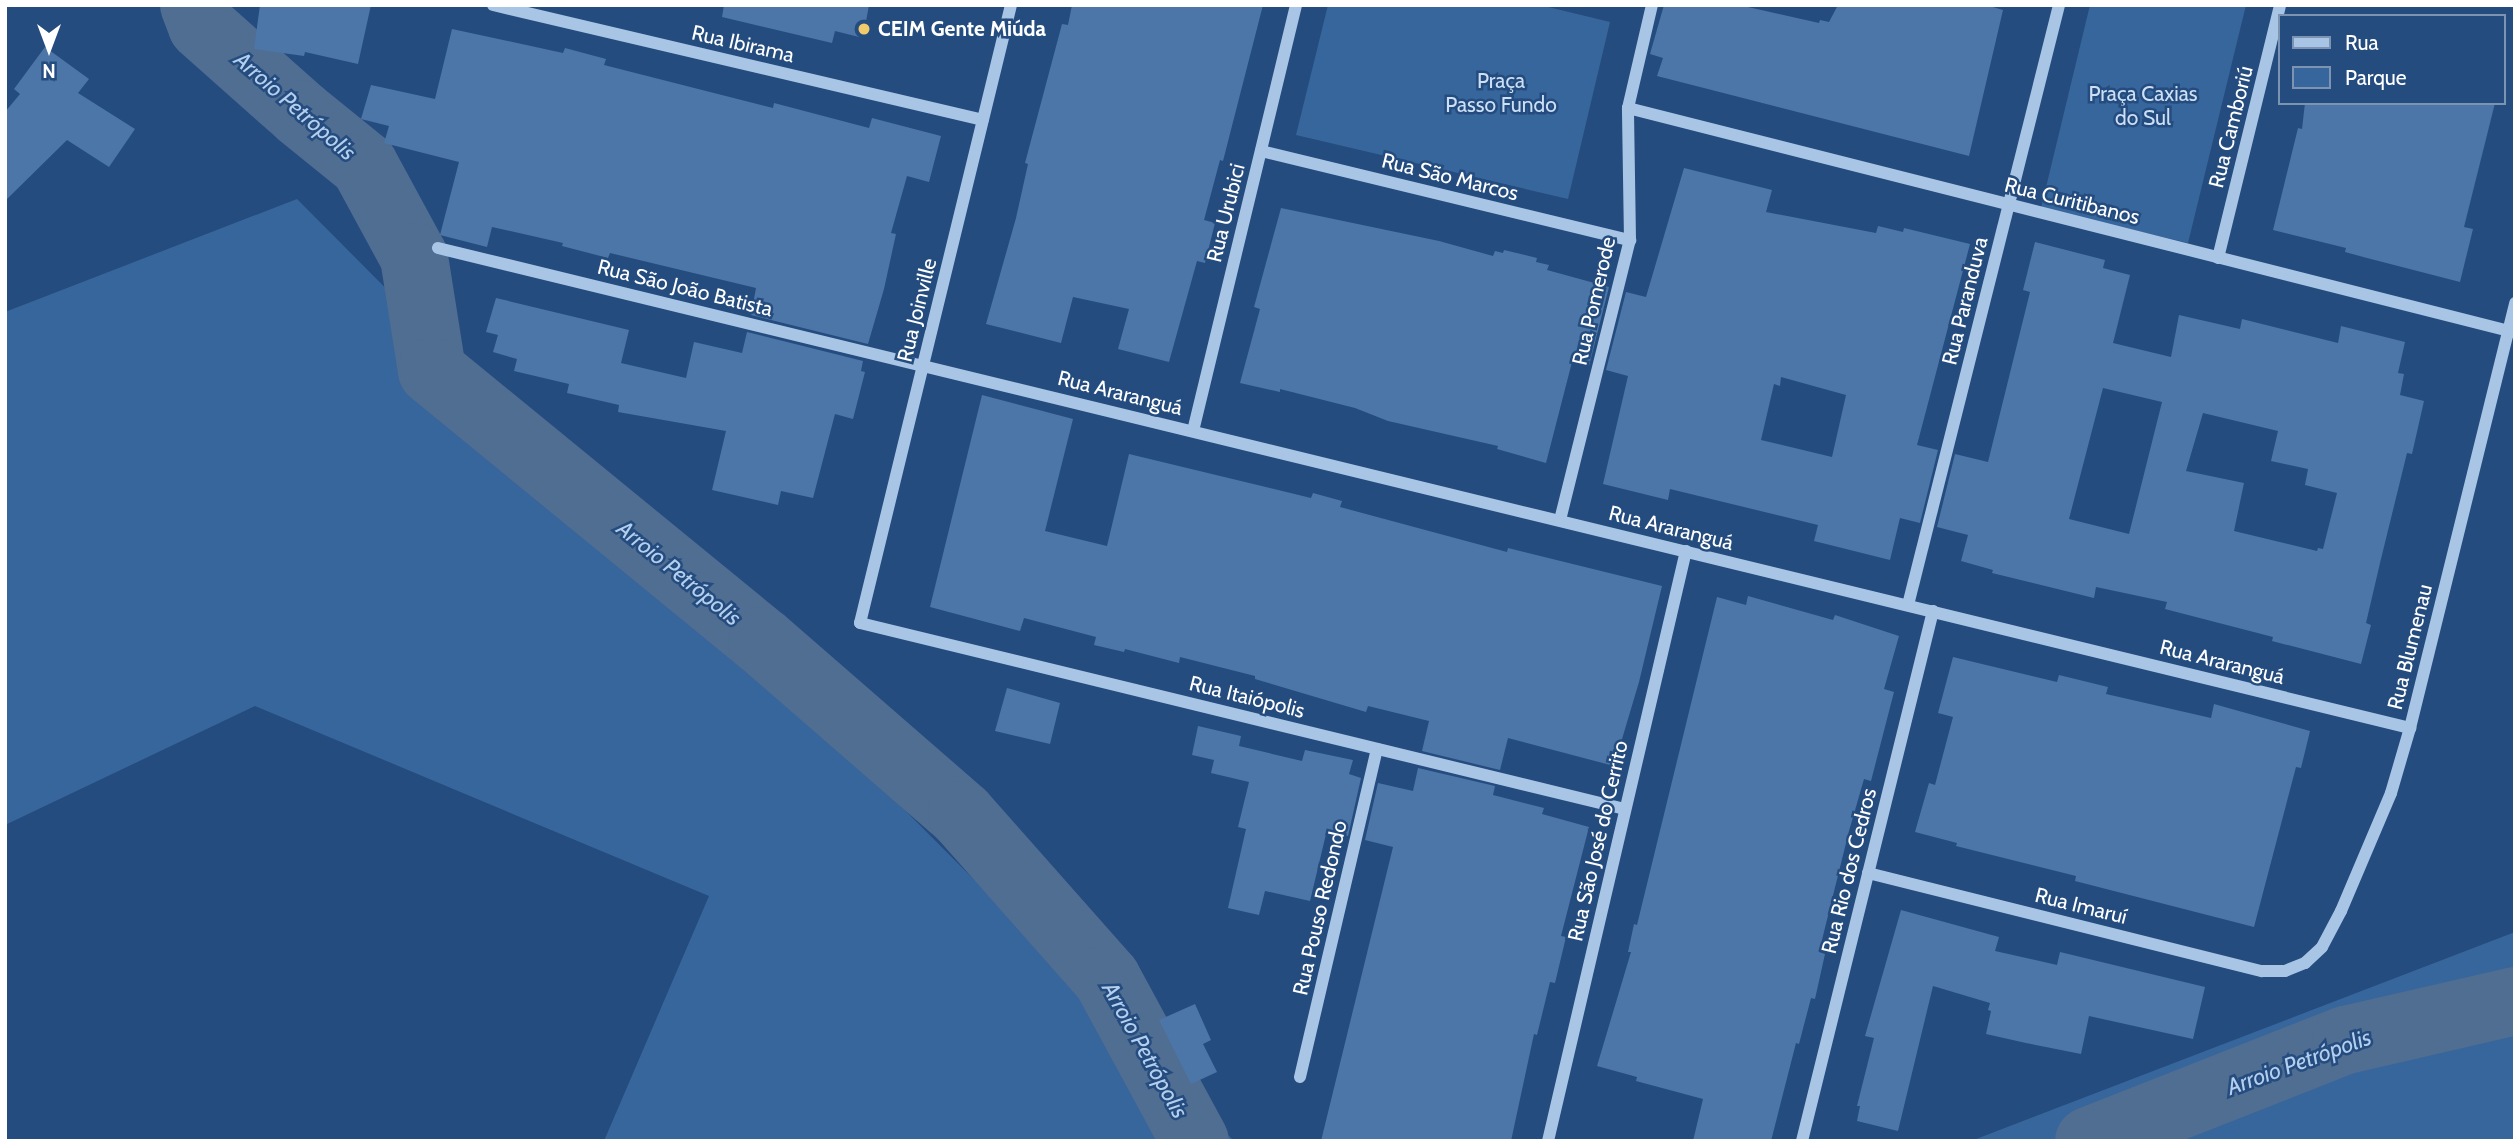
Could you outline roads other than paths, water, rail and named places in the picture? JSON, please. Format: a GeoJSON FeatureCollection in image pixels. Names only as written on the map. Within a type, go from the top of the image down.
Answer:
{"type":"FeatureCollection","features":[{"type":"Feature","properties":{"kind":"street","name":"Rua Ibirama"},"geometry":{"type":"LineString","coordinates":[[494,5],[983,120]]}},
{"type":"Feature","properties":{"kind":"street","name":"Rua Joinville"},"geometry":{"type":"LineString","coordinates":[[860,624],[1011,5]]}},
{"type":"Feature","properties":{"kind":"street","name":"Rua Urubici"},"geometry":{"type":"LineString","coordinates":[[1193,431],[1296,5]]}},
{"type":"Feature","properties":{"kind":"street","name":"Rua Pomerode"},"geometry":{"type":"LineString","coordinates":[[1560,520],[1630,240],[1628,108],[1652,5]]}},
{"type":"Feature","properties":{"kind":"street","name":"Rua Paranduva"},"geometry":{"type":"LineString","coordinates":[[1908,605],[2059,5]]}},
{"type":"Feature","properties":{"kind":"street","name":"Rua Camboriú"},"geometry":{"type":"LineString","coordinates":[[2218,258],[2280,5]]}},
{"type":"Feature","properties":{"kind":"street","name":"Rua Curitibanos"},"geometry":{"type":"LineString","coordinates":[[1628,108],[2511,332]]}},
{"type":"Feature","properties":{"kind":"street","name":"Rua São Marcos"},"geometry":{"type":"LineString","coordinates":[[1261,151],[1630,240]]}},
{"type":"Feature","properties":{"kind":"street","name":"Rua São João Batista"},"geometry":{"type":"LineString","coordinates":[[438,248],[923,365]]}},
{"type":"Feature","properties":{"kind":"street","name":"Rua Blumenau"},"geometry":{"type":"LineString","coordinates":[[2285,971],[2305,963],[2322,947],[2341,911],[2391,793],[2511,332],[2515,303]]}},
{"type":"Feature","properties":{"kind":"street","name":"Rua Araranguá"},"geometry":{"type":"LineString","coordinates":[[923,365],[2410,728]]}},
{"type":"Feature","properties":{"kind":"street","name":"Rua São José do Cerrito"},"geometry":{"type":"LineString","coordinates":[[1548,1141],[1686,551]]}},
{"type":"Feature","properties":{"kind":"street","name":"Rua Rio dos Cedros"},"geometry":{"type":"LineString","coordinates":[[1802,1141],[1933,611]]}},
{"type":"Feature","properties":{"kind":"street","name":"Rua Itaiópolis"},"geometry":{"type":"LineString","coordinates":[[860,624],[1625,809]]}},
{"type":"Feature","properties":{"kind":"street","name":"Rua Pouso Redondo"},"geometry":{"type":"LineString","coordinates":[[1300,1077],[1377,749]]}},
{"type":"Feature","properties":{"kind":"street","name":"Rua Imaruí"},"geometry":{"type":"LineString","coordinates":[[1868,873],[2262,971],[2285,971]]}},
{"type":"Feature","properties":{"kind":"waterway","name":"Arroio Petrópolis"},"geometry":{"type":"LineString","coordinates":[[194,5],[202,26],[301,114],[364,165],[414,257],[432,371],[762,641],[962,815],[1107,979],[1195,1141]]}},
{"type":"Feature","properties":{"kind":"waterway","name":"Arroio Petrópolis"},"geometry":{"type":"LineString","coordinates":[[2089,1141],[2346,1040],[2515,1001]]}},
{"type":"Feature","properties":{"kind":"place","name":"CEIM Gente Miúda"},"geometry":{"type":"Point","coordinates":[864,29]}},
{"type":"Feature","properties":{"kind":"park label","name":"Praça Passo Fundo"},"geometry":{"type":"Point","coordinates":[1501,93]}},
{"type":"Feature","properties":{"kind":"park label","name":"Praça Caxias do Sul"},"geometry":{"type":"Point","coordinates":[2143,106]}}]}
